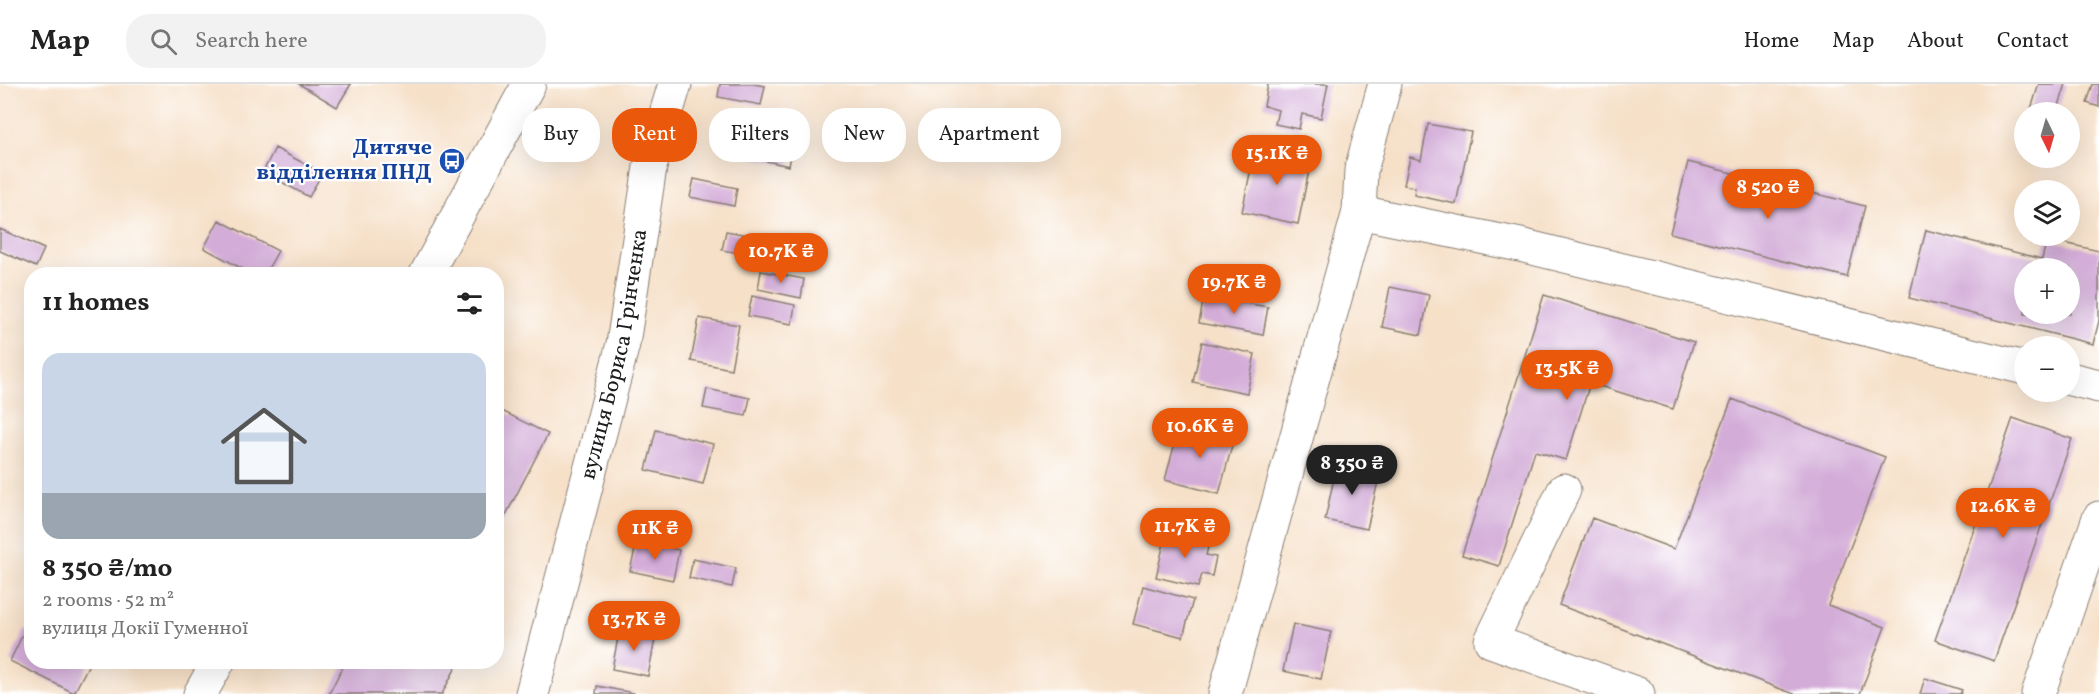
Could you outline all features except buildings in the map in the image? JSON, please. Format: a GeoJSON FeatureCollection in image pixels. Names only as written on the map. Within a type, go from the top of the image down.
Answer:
{"type":"FeatureCollection","features":[{"type":"Feature","properties":{"kind":"street"},"geometry":{"type":"LineString","coordinates":[[430,267],[528,84]]}},
{"type":"Feature","properties":{"kind":"street","name":"вулиця Бориса Грінченка"},"geometry":{"type":"LineString","coordinates":[[532,694],[623,344],[650,167],[675,84]]}},
{"type":"Feature","properties":{"kind":"street"},"geometry":{"type":"LineString","coordinates":[[1225,694],[1359,212],[1361,170],[1385,84]]}},
{"type":"Feature","properties":{"kind":"street"},"geometry":{"type":"LineString","coordinates":[[1359,212],[1520,245],[2014,365]]}},
{"type":"Feature","properties":{"kind":"street"},"geometry":{"type":"LineString","coordinates":[[2080,381],[2099,386]]}},
{"type":"Feature","properties":{"kind":"street"},"geometry":{"type":"LineString","coordinates":[[1564,490],[1491,641],[1638,694]]}},
{"type":"Feature","properties":{"kind":"street"},"geometry":{"type":"LineString","coordinates":[[2038,694],[2099,518]]}},
{"type":"Feature","properties":{"kind":"street"},"geometry":{"type":"LineString","coordinates":[[200,694],[214,669]]}},
{"type":"Feature","properties":{"kind":"place","name":"Дитяче відділення ПНД"},"geometry":{"type":"Point","coordinates":[452,161]}}]}
